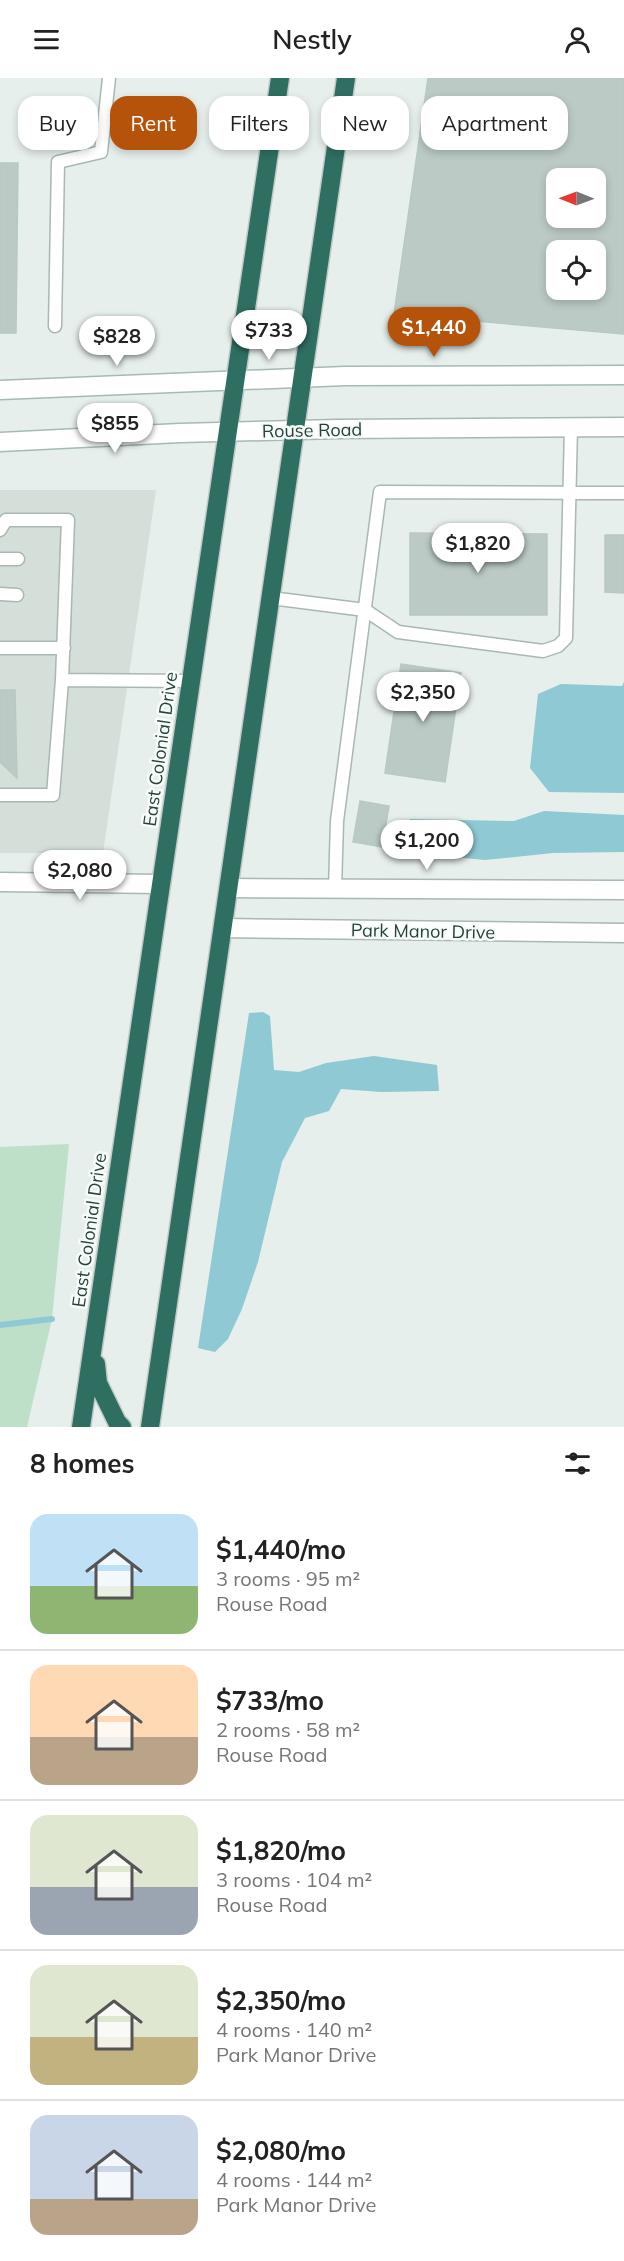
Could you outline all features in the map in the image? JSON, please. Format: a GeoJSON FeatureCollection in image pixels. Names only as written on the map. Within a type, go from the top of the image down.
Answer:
{"type":"FeatureCollection","features":[{"type":"Feature","properties":{"kind":"highway","name":"East Colonial Drive"},"geometry":{"type":"LineString","coordinates":[[81,1427],[280,78]]}},
{"type":"Feature","properties":{"kind":"highway"},"geometry":{"type":"LineString","coordinates":[[150,1427],[346,78]]}},
{"type":"Feature","properties":{"kind":"highway"},"geometry":{"type":"LineString","coordinates":[[94,1338],[98,1383],[117,1422],[122,1427]]}},
{"type":"Feature","properties":{"kind":"street"},"geometry":{"type":"LineString","coordinates":[[0,390],[304,378],[624,375]]}},
{"type":"Feature","properties":{"kind":"street","name":"Rouse Road"},"geometry":{"type":"LineString","coordinates":[[0,442],[296,430],[624,427]]}},
{"type":"Feature","properties":{"kind":"street"},"geometry":{"type":"LineString","coordinates":[[0,882],[161,884]]}},
{"type":"Feature","properties":{"kind":"street"},"geometry":{"type":"LineString","coordinates":[[229,888],[624,890]]}},
{"type":"Feature","properties":{"kind":"street","name":"Park Manor Drive"},"geometry":{"type":"LineString","coordinates":[[223,928],[624,933]]}},
{"type":"Feature","properties":{"kind":"lane"},"geometry":{"type":"LineString","coordinates":[[55,326],[58,162],[101,152],[109,78]]}},
{"type":"Feature","properties":{"kind":"lane"},"geometry":{"type":"LineString","coordinates":[[271,598],[365,610],[398,632],[543,651],[558,646],[566,638],[571,427]]}},
{"type":"Feature","properties":{"kind":"lane"},"geometry":{"type":"LineString","coordinates":[[335,889],[337,821],[380,492],[624,493]]}},
{"type":"Feature","properties":{"kind":"lane"},"geometry":{"type":"LineString","coordinates":[[0,530],[6,520],[68,520],[64,648],[53,795],[0,795]]}},
{"type":"Feature","properties":{"kind":"lane"},"geometry":{"type":"LineString","coordinates":[[0,559],[18,559]]}},
{"type":"Feature","properties":{"kind":"lane"},"geometry":{"type":"LineString","coordinates":[[52,559],[66,559]]}},
{"type":"Feature","properties":{"kind":"lane"},"geometry":{"type":"LineString","coordinates":[[0,594],[17,595]]}},
{"type":"Feature","properties":{"kind":"lane"},"geometry":{"type":"LineString","coordinates":[[52,595],[65,595]]}},
{"type":"Feature","properties":{"kind":"lane"},"geometry":{"type":"LineString","coordinates":[[0,648],[64,648]]}},
{"type":"Feature","properties":{"kind":"lane"},"geometry":{"type":"LineString","coordinates":[[62,680],[191,681]]}},
{"type":"Feature","properties":{"kind":"shaded area"},"geometry":{"type":"Polygon","coordinates":[[[0,490],[156,490],[103,853],[0,853],[0,490]]]}},
{"type":"Feature","properties":{"kind":"green space"},"geometry":{"type":"Polygon","coordinates":[[[69,1144],[52,1319],[27,1427],[0,1427],[0,1147],[69,1144]]]}},
{"type":"Feature","properties":{"kind":"water"},"geometry":{"type":"Polygon","coordinates":[[[624,682],[624,793],[549,792],[530,768],[538,694],[561,684],[622,686],[624,682]]]}},
{"type":"Feature","properties":{"kind":"water"},"geometry":{"type":"Polygon","coordinates":[[[544,811],[624,815],[624,852],[553,853],[485,860],[401,852],[410,819],[514,821],[544,811]]]}},
{"type":"Feature","properties":{"kind":"water"},"geometry":{"type":"Polygon","coordinates":[[[263,1012],[270,1016],[274,1070],[299,1072],[326,1063],[374,1056],[437,1065],[439,1091],[381,1092],[341,1089],[329,1111],[305,1118],[282,1162],[258,1262],[242,1309],[228,1339],[215,1352],[198,1348],[249,1013],[263,1012]]]}},
{"type":"Feature","properties":{"kind":"building"},"geometry":{"type":"Polygon","coordinates":[[[428,78],[624,78],[624,334],[394,314],[421,127],[421,150],[568,150],[568,96],[425,96],[428,78]]]}},
{"type":"Feature","properties":{"kind":"building"},"geometry":{"type":"Polygon","coordinates":[[[0,163],[18,163],[16,333],[0,333],[0,163]]]}},
{"type":"Feature","properties":{"kind":"building"},"geometry":{"type":"Polygon","coordinates":[[[410,533],[547,534],[547,615],[410,615],[410,533]]]}},
{"type":"Feature","properties":{"kind":"building"},"geometry":{"type":"Polygon","coordinates":[[[605,535],[624,535],[624,593],[605,592],[605,535]]]}},
{"type":"Feature","properties":{"kind":"building"},"geometry":{"type":"Polygon","coordinates":[[[401,664],[461,673],[445,782],[385,773],[401,664]]]}},
{"type":"Feature","properties":{"kind":"building"},"geometry":{"type":"Polygon","coordinates":[[[0,690],[15,690],[17,778],[0,762],[0,690]]]}},
{"type":"Feature","properties":{"kind":"building"},"geometry":{"type":"Polygon","coordinates":[[[360,801],[389,806],[382,847],[353,842],[360,801]]]}},
{"type":"Feature","properties":{"kind":"waterway"},"geometry":{"type":"LineString","coordinates":[[0,1325],[52,1319]]}}]}
